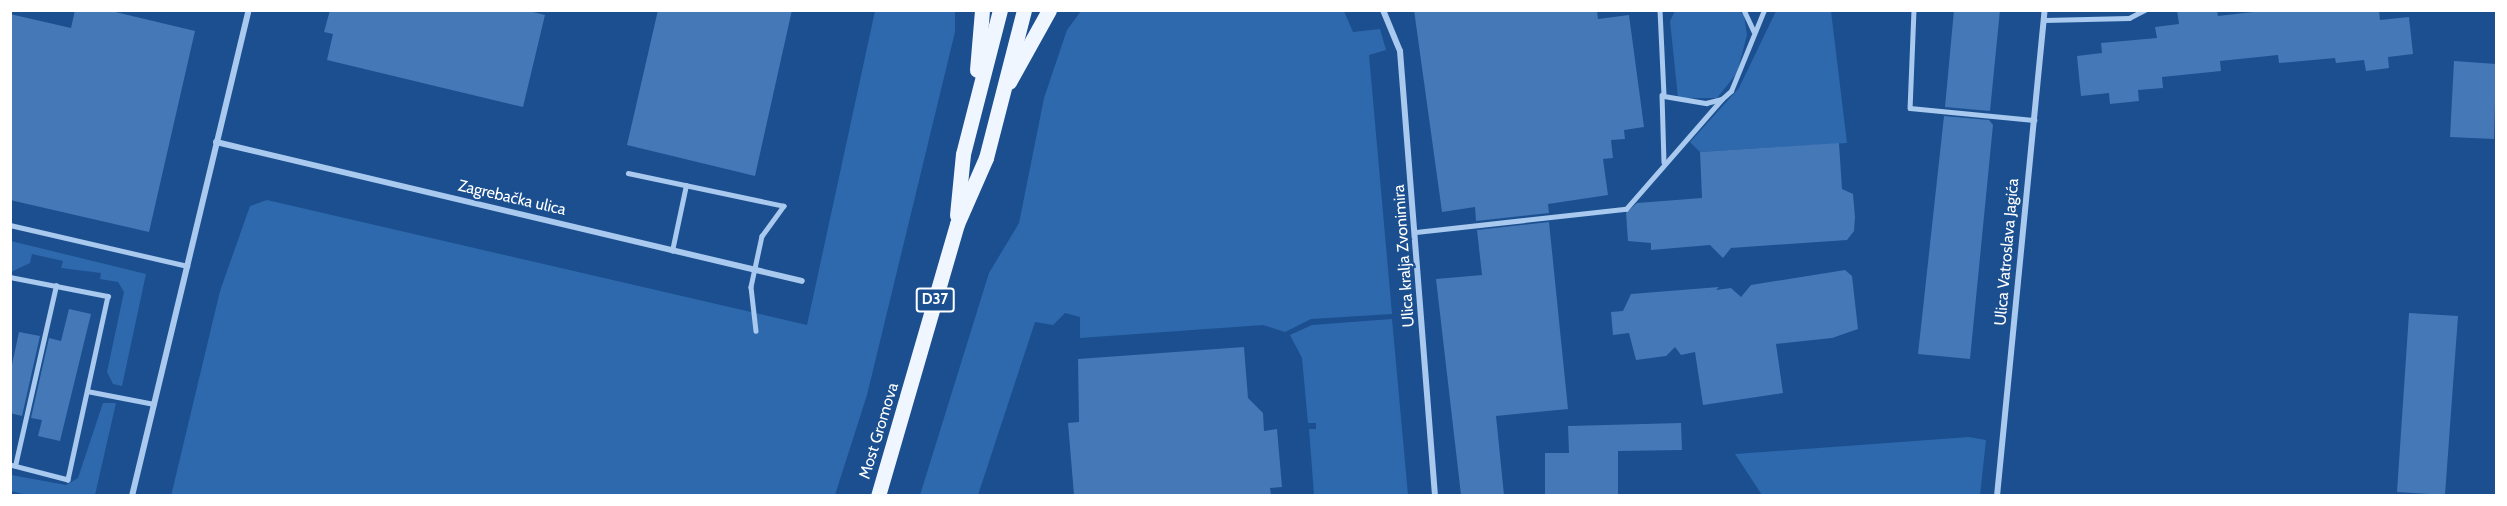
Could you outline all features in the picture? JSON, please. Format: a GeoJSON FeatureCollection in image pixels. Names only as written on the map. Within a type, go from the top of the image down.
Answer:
{"type":"FeatureCollection","features":[{"type":"Feature","properties":{"kind":"main road"},"geometry":{"type":"LineString","coordinates":[[975,106],[982,10]]}},
{"type":"Feature","properties":{"kind":"main road"},"geometry":{"type":"LineString","coordinates":[[975,106],[1000,10]]}},
{"type":"Feature","properties":{"kind":"main road"},"geometry":{"type":"LineString","coordinates":[[957,224],[986,158],[1024,10]]}},
{"type":"Feature","properties":{"kind":"main road"},"geometry":{"type":"LineString","coordinates":[[1002,92],[1049,10]]}},
{"type":"Feature","properties":{"kind":"main road","name":"D37"},"geometry":{"type":"LineString","coordinates":[[957,224],[959,176],[975,106]]}},
{"type":"Feature","properties":{"kind":"main road","name":"Most Gromova"},"geometry":{"type":"LineString","coordinates":[[878,495],[957,224]]}},
{"type":"Feature","properties":{"kind":"street"},"geometry":{"type":"LineString","coordinates":[[132,495],[249,10]]}},
{"type":"Feature","properties":{"kind":"street","name":"Ulica kralja Zvonimira"},"geometry":{"type":"LineString","coordinates":[[1383,10],[1389,14],[1400,51],[1435,495]]}},
{"type":"Feature","properties":{"kind":"street","name":"Ulica Vatroslava Jagića"},"geometry":{"type":"LineString","coordinates":[[1996,495],[2045,10]]}},
{"type":"Feature","properties":{"kind":"street","name":"Zagrebačka ulica"},"geometry":{"type":"LineString","coordinates":[[216,142],[802,281]]}},
{"type":"Feature","properties":{"kind":"lane"},"geometry":{"type":"LineString","coordinates":[[1660,10],[1664,164]]}},
{"type":"Feature","properties":{"kind":"lane"},"geometry":{"type":"LineString","coordinates":[[1743,10],[1754,31]]}},
{"type":"Feature","properties":{"kind":"lane"},"geometry":{"type":"LineString","coordinates":[[1416,232],[1618,212],[1639,200],[1664,164],[1722,99],[1740,75],[1754,31],[1764,10]]}},
{"type":"Feature","properties":{"kind":"lane"},"geometry":{"type":"LineString","coordinates":[[1914,10],[1910,108],[2034,120]]}},
{"type":"Feature","properties":{"kind":"lane"},"geometry":{"type":"LineString","coordinates":[[2044,20],[2129,18],[2145,10]]}},
{"type":"Feature","properties":{"kind":"lane"},"geometry":{"type":"LineString","coordinates":[[1662,90],[1670,100],[1706,104],[1722,99]]}},
{"type":"Feature","properties":{"kind":"lane"},"geometry":{"type":"LineString","coordinates":[[628,173],[784,206],[762,236],[751,287],[756,331]]}},
{"type":"Feature","properties":{"kind":"lane"},"geometry":{"type":"LineString","coordinates":[[672,250],[686,185]]}},
{"type":"Feature","properties":{"kind":"lane"},"geometry":{"type":"LineString","coordinates":[[10,225],[187,266]]}},
{"type":"Feature","properties":{"kind":"lane"},"geometry":{"type":"LineString","coordinates":[[10,277],[108,296],[68,480],[13,466],[56,286]]}},
{"type":"Feature","properties":{"kind":"lane"},"geometry":{"type":"LineString","coordinates":[[87,391],[154,404]]}},
{"type":"Feature","properties":{"kind":"shaded area"},"geometry":{"type":"Polygon","coordinates":[[[875,11],[955,11],[955,32],[867,395],[835,495],[171,496],[220,291],[250,206],[267,200],[807,325],[875,11]]]}},
{"type":"Feature","properties":{"kind":"shaded area"},"geometry":{"type":"Polygon","coordinates":[[[1081,11],[1344,11],[1353,32],[1380,29],[1386,50],[1369,55],[1392,314],[1311,319],[1285,332],[1263,325],[1080,338],[1080,317],[1065,313],[1053,325],[1035,322],[978,495],[920,495],[989,273],[1019,223],[1044,98],[1067,30],[1081,11]]]}},
{"type":"Feature","properties":{"kind":"shaded area"},"geometry":{"type":"Polygon","coordinates":[[[1675,11],[1739,11],[1744,15],[1747,35],[1737,73],[1717,98],[1678,98],[1670,21],[1675,11]]]}},
{"type":"Feature","properties":{"kind":"shaded area"},"geometry":{"type":"Polygon","coordinates":[[[1776,11],[1831,11],[1847,143],[1700,152],[1690,142],[1739,88],[1776,11]]]}},
{"type":"Feature","properties":{"kind":"shaded area"},"geometry":{"type":"Polygon","coordinates":[[[11,241],[146,274],[122,386],[113,384],[107,372],[124,292],[118,282],[100,279],[101,273],[61,268],[63,261],[32,254],[30,263],[11,272],[11,241]]]}},
{"type":"Feature","properties":{"kind":"shaded area"},"geometry":{"type":"Polygon","coordinates":[[[1392,319],[1408,495],[1314,495],[1309,429],[1316,429],[1316,423],[1308,423],[1302,358],[1290,335],[1312,325],[1392,319]]]}},
{"type":"Feature","properties":{"kind":"shaded area"},"geometry":{"type":"Polygon","coordinates":[[[103,403],[116,403],[95,495],[31,496],[11,491],[11,475],[66,485],[78,478],[103,403]]]}},
{"type":"Feature","properties":{"kind":"shaded area"},"geometry":{"type":"Polygon","coordinates":[[[1969,437],[1986,440],[1980,495],[1762,495],[1735,454],[1969,437]]]}},
{"type":"Feature","properties":{"kind":"building"},"geometry":{"type":"Polygon","coordinates":[[[75,10],[107,10],[195,31],[149,232],[10,200],[10,14],[71,28],[75,10]]]}},
{"type":"Feature","properties":{"kind":"building"},"geometry":{"type":"Polygon","coordinates":[[[330,10],[525,10],[545,15],[523,107],[327,60],[333,34],[324,32],[330,10]]]}},
{"type":"Feature","properties":{"kind":"building"},"geometry":{"type":"Polygon","coordinates":[[[658,10],[792,10],[755,176],[627,145],[658,10]]]}},
{"type":"Feature","properties":{"kind":"building"},"geometry":{"type":"Polygon","coordinates":[[[1414,10],[1597,10],[1598,19],[1629,15],[1644,127],[1624,130],[1625,139],[1611,140],[1613,158],[1603,159],[1608,195],[1548,204],[1549,213],[1476,221],[1475,207],[1442,212],[1414,10]]]}},
{"type":"Feature","properties":{"kind":"building"},"geometry":{"type":"Polygon","coordinates":[[[1954,10],[2000,10],[1990,111],[1945,107],[1954,10]]]}},
{"type":"Feature","properties":{"kind":"building"},"geometry":{"type":"Polygon","coordinates":[[[2177,10],[2217,10],[2218,16],[2271,10],[2379,10],[2380,20],[2409,17],[2413,54],[2388,57],[2389,68],[2366,71],[2364,60],[2336,63],[2335,58],[2279,63],[2278,55],[2220,61],[2221,71],[2162,77],[2163,88],[2138,90],[2139,101],[2110,104],[2109,93],[2081,96],[2077,56],[2102,53],[2101,43],[2157,38],[2155,27],[2179,24],[2177,10]]]}},
{"type":"Feature","properties":{"kind":"building"},"geometry":{"type":"Polygon","coordinates":[[[2454,61],[2496,64],[2494,139],[2450,137],[2454,61]]]}},
{"type":"Feature","properties":{"kind":"building"},"geometry":{"type":"Polygon","coordinates":[[[1944,116],[1989,120],[1993,125],[1970,359],[1918,354],[1944,116]]]}},
{"type":"Feature","properties":{"kind":"building"},"geometry":{"type":"Polygon","coordinates":[[[1839,143],[1842,189],[1853,194],[1855,217],[1854,231],[1847,240],[1731,248],[1723,258],[1710,245],[1651,250],[1651,243],[1628,241],[1626,213],[1637,203],[1702,198],[1700,152],[1839,143]]]}},
{"type":"Feature","properties":{"kind":"building"},"geometry":{"type":"Polygon","coordinates":[[[1549,222],[1568,409],[1496,416],[1504,495],[1461,495],[1436,279],[1482,275],[1477,230],[1549,222]]]}},
{"type":"Feature","properties":{"kind":"building"},"geometry":{"type":"Polygon","coordinates":[[[1845,270],[1852,276],[1858,329],[1832,338],[1776,344],[1783,393],[1703,405],[1695,352],[1681,355],[1675,347],[1666,356],[1636,360],[1629,333],[1613,335],[1611,312],[1623,311],[1631,294],[1719,287],[1716,290],[1731,288],[1741,297],[1751,285],[1845,270]]]}},
{"type":"Feature","properties":{"kind":"building"},"geometry":{"type":"Polygon","coordinates":[[[69,309],[91,314],[60,441],[38,436],[42,420],[31,418],[49,338],[61,341],[69,309]]]}},
{"type":"Feature","properties":{"kind":"building"},"geometry":{"type":"Polygon","coordinates":[[[2409,313],[2458,316],[2445,495],[2397,492],[2409,313]]]}},
{"type":"Feature","properties":{"kind":"building"},"geometry":{"type":"Polygon","coordinates":[[[19,332],[40,336],[22,416],[10,413],[10,374],[19,332]]]}},
{"type":"Feature","properties":{"kind":"building"},"geometry":{"type":"Polygon","coordinates":[[[1244,347],[1248,398],[1263,413],[1264,431],[1277,429],[1282,487],[1270,488],[1271,495],[1074,495],[1068,423],[1079,422],[1078,359],[1244,347]]]}},
{"type":"Feature","properties":{"kind":"building"},"geometry":{"type":"Polygon","coordinates":[[[1681,423],[1682,450],[1618,451],[1618,495],[1545,495],[1545,453],[1569,453],[1568,426],[1681,423]]]}}]}
